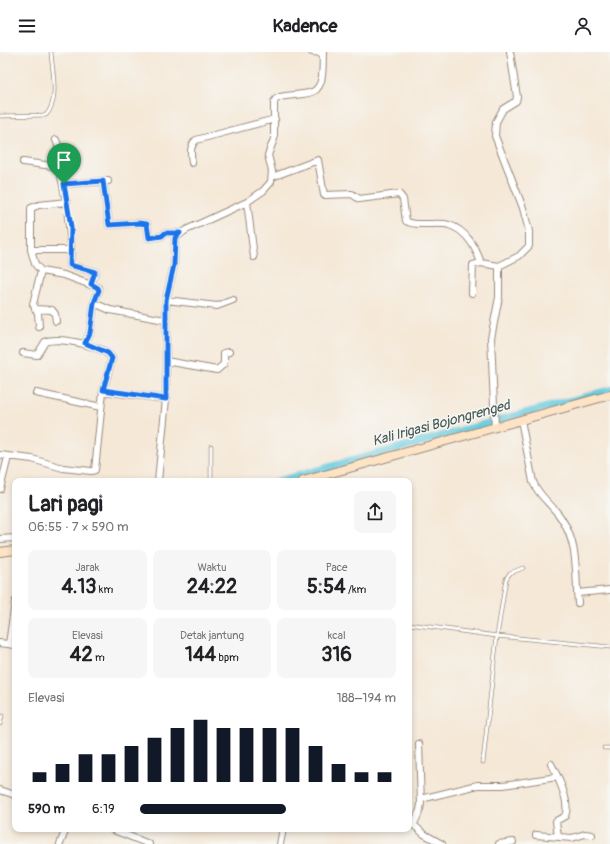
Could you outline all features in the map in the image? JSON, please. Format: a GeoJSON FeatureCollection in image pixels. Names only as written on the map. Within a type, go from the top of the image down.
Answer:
{"type":"FeatureCollection","features":[{"type":"Feature","properties":{"kind":"main road"},"geometry":{"type":"LineString","coordinates":[[313,478],[495,425],[521,420],[610,395]]}},
{"type":"Feature","properties":{"kind":"main road"},"geometry":{"type":"LineString","coordinates":[[0,552],[12,549]]}},
{"type":"Feature","properties":{"kind":"street"},"geometry":{"type":"LineString","coordinates":[[158,478],[166,399],[166,300],[174,265],[175,238],[180,233],[247,202],[268,187],[272,176],[268,155],[274,139],[274,102],[282,96],[309,93],[319,87],[323,52],[312,52]]}},
{"type":"Feature","properties":{"kind":"street"},"geometry":{"type":"LineString","coordinates":[[472,293],[472,267],[475,263],[499,266],[526,251],[530,240],[523,208],[495,136],[496,122],[503,109],[516,101],[518,97],[510,52]]}},
{"type":"Feature","properties":{"kind":"street"},"geometry":{"type":"LineString","coordinates":[[192,163],[190,150],[192,144],[196,140],[275,119]]}},
{"type":"Feature","properties":{"kind":"street"},"geometry":{"type":"LineString","coordinates":[[56,140],[59,145],[60,167],[67,202],[71,247],[70,265],[95,272],[91,284]]}},
{"type":"Feature","properties":{"kind":"street"},"geometry":{"type":"LineString","coordinates":[[272,176],[318,160],[324,195],[352,194],[359,199],[399,194],[403,199],[406,221],[413,224],[445,224],[453,226],[469,240],[476,250],[481,263]]}},
{"type":"Feature","properties":{"kind":"street"},"geometry":{"type":"LineString","coordinates":[[23,162],[60,167]]}},
{"type":"Feature","properties":{"kind":"street"},"geometry":{"type":"LineString","coordinates":[[64,184],[106,181],[109,225],[139,223],[147,224],[149,238],[162,236],[165,233],[180,233]]}},
{"type":"Feature","properties":{"kind":"street"},"geometry":{"type":"LineString","coordinates":[[67,202],[39,205],[31,208],[31,250],[35,264],[41,271],[64,275],[99,288],[94,303],[93,320],[85,343]]}},
{"type":"Feature","properties":{"kind":"street"},"geometry":{"type":"LineString","coordinates":[[247,202],[254,257]]}},
{"type":"Feature","properties":{"kind":"street"},"geometry":{"type":"LineString","coordinates":[[31,250],[69,250],[71,247]]}},
{"type":"Feature","properties":{"kind":"street"},"geometry":{"type":"LineString","coordinates":[[495,425],[491,338],[499,296],[499,266]]}},
{"type":"Feature","properties":{"kind":"street"},"geometry":{"type":"LineString","coordinates":[[39,327],[38,312],[33,304],[41,271]]}},
{"type":"Feature","properties":{"kind":"street"},"geometry":{"type":"LineString","coordinates":[[166,300],[217,306],[233,300]]}},
{"type":"Feature","properties":{"kind":"street"},"geometry":{"type":"LineString","coordinates":[[94,303],[110,310],[166,320]]}},
{"type":"Feature","properties":{"kind":"street"},"geometry":{"type":"LineString","coordinates":[[35,309],[52,310],[55,314],[56,321]]}},
{"type":"Feature","properties":{"kind":"street"},"geometry":{"type":"LineString","coordinates":[[0,455],[32,460],[63,468],[91,472],[95,470],[103,390],[112,358],[108,353],[85,343],[48,341],[45,342],[37,355],[23,353]]}},
{"type":"Feature","properties":{"kind":"street"},"geometry":{"type":"LineString","coordinates":[[166,361],[217,370],[224,364],[224,353],[229,352]]}},
{"type":"Feature","properties":{"kind":"street"},"geometry":{"type":"LineString","coordinates":[[103,390],[166,399]]}},
{"type":"Feature","properties":{"kind":"street"},"geometry":{"type":"LineString","coordinates":[[36,393],[101,407]]}},
{"type":"Feature","properties":{"kind":"street"},"geometry":{"type":"LineString","coordinates":[[521,420],[533,482],[536,490],[561,517],[572,541],[576,555],[578,603]]}},
{"type":"Feature","properties":{"kind":"street"},"geometry":{"type":"LineString","coordinates":[[0,489],[8,457]]}},
{"type":"Feature","properties":{"kind":"street"},"geometry":{"type":"LineString","coordinates":[[0,540],[12,538]]}},
{"type":"Feature","properties":{"kind":"street"},"geometry":{"type":"LineString","coordinates":[[577,593],[610,590]]}},
{"type":"Feature","properties":{"kind":"street"},"geometry":{"type":"LineString","coordinates":[[0,643],[12,645]]}},
{"type":"Feature","properties":{"kind":"street"},"geometry":{"type":"LineString","coordinates":[[412,821],[420,810],[420,744]]}},
{"type":"Feature","properties":{"kind":"street"},"geometry":{"type":"LineString","coordinates":[[551,764],[558,777],[567,812],[563,817],[556,821],[558,837]]}},
{"type":"Feature","properties":{"kind":"street"},"geometry":{"type":"LineString","coordinates":[[421,800],[478,785],[502,785],[558,777]]}},
{"type":"Feature","properties":{"kind":"street"},"geometry":{"type":"LineString","coordinates":[[0,790],[12,794]]}},
{"type":"Feature","properties":{"kind":"street"},"geometry":{"type":"LineString","coordinates":[[412,823],[424,834],[442,844]]}},
{"type":"Feature","properties":{"kind":"street"},"geometry":{"type":"LineString","coordinates":[[60,844],[65,832]]}},
{"type":"Feature","properties":{"kind":"street"},"geometry":{"type":"LineString","coordinates":[[119,832],[149,844]]}},
{"type":"Feature","properties":{"kind":"street"},"geometry":{"type":"LineString","coordinates":[[280,844],[282,832]]}},
{"type":"Feature","properties":{"kind":"street"},"geometry":{"type":"LineString","coordinates":[[536,835],[572,838],[585,834],[592,835]]}},
{"type":"Feature","properties":{"kind":"street"},"geometry":{"type":"LineString","coordinates":[[499,844],[513,842]]}},
{"type":"Feature","properties":{"kind":"lane"},"geometry":{"type":"LineString","coordinates":[[0,116],[46,115],[50,111],[53,94],[51,52]]}},
{"type":"Feature","properties":{"kind":"lane"},"geometry":{"type":"LineString","coordinates":[[211,446],[211,478]]}},
{"type":"Feature","properties":{"kind":"lane"},"geometry":{"type":"LineString","coordinates":[[484,762],[497,636],[506,579],[510,573],[523,568]]}},
{"type":"Feature","properties":{"kind":"lane"},"geometry":{"type":"LineString","coordinates":[[412,624],[497,636],[610,647]]}},
{"type":"Feature","properties":{"kind":"lane"},"geometry":{"type":"LineString","coordinates":[[0,724],[2,716]]}},
{"type":"Feature","properties":{"kind":"lane"},"geometry":{"type":"LineString","coordinates":[[604,748],[610,748]]}},
{"type":"Feature","properties":{"kind":"waterway","name":"Kali Irigasi Bojongrenged"},"geometry":{"type":"LineString","coordinates":[[290,478],[610,390]]}},
{"type":"Feature","properties":{"kind":"route"},"geometry":{"type":"LineString","coordinates":[[103,181],[109,225],[115,226],[139,223],[147,224],[149,238],[162,236],[165,233],[180,233],[175,238],[174,265],[166,300],[166,399],[103,390],[112,358],[110,354],[87,346],[85,343],[90,333],[93,320],[94,303],[99,292],[99,288],[91,284],[95,272],[70,265],[71,227],[64,184],[103,181]]}}]}
